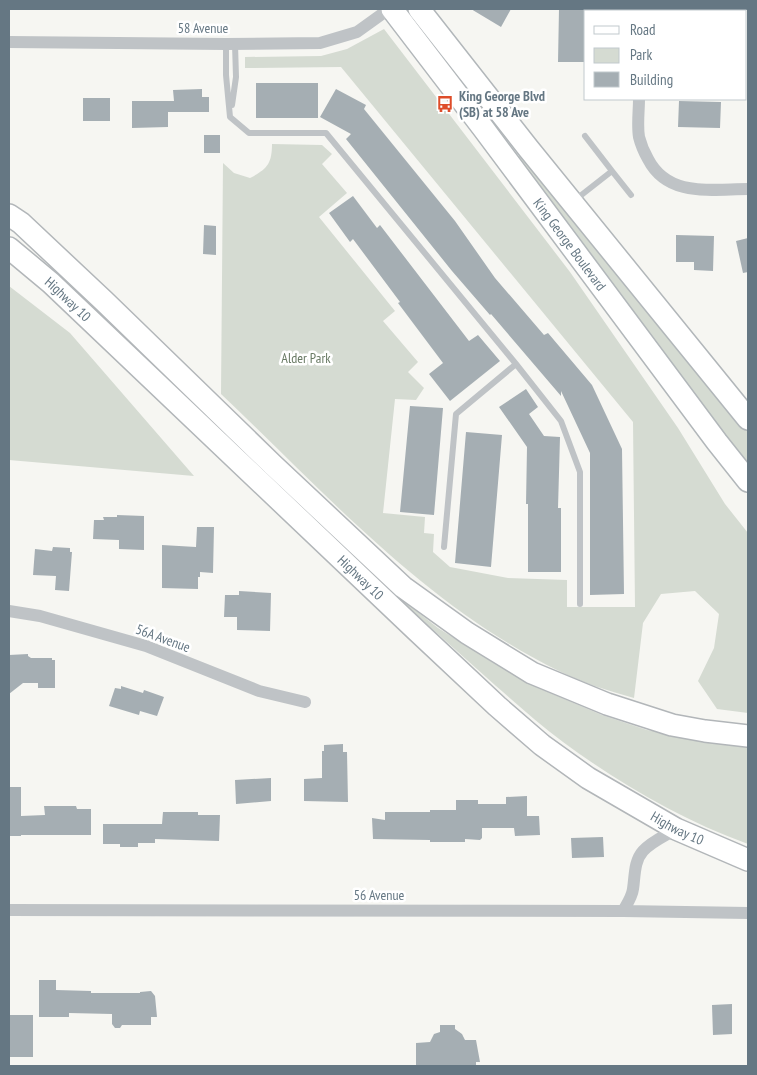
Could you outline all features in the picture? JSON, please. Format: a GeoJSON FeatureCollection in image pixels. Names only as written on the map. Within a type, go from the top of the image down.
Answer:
{"type":"FeatureCollection","features":[{"type":"Feature","properties":{"kind":"main road","name":"King George Boulevard"},"geometry":{"type":"LineString","coordinates":[[390,9],[483,128],[748,481]]}},
{"type":"Feature","properties":{"kind":"main road","name":"King George Boulevard"},"geometry":{"type":"LineString","coordinates":[[419,9],[748,419]]}},
{"type":"Feature","properties":{"kind":"main road","name":"Highway 10"},"geometry":{"type":"LineString","coordinates":[[9,215],[21,223],[104,301],[273,465],[403,587],[467,633],[532,673],[607,704],[672,725],[748,736]]}},
{"type":"Feature","properties":{"kind":"main road","name":"Highway 10"},"geometry":{"type":"LineString","coordinates":[[9,248],[51,283],[497,706],[542,745],[588,778],[676,829],[748,860]]}},
{"type":"Feature","properties":{"kind":"street","name":"58 Avenue"},"geometry":{"type":"LineString","coordinates":[[9,42],[320,43],[357,32],[390,9]]}},
{"type":"Feature","properties":{"kind":"street"},"geometry":{"type":"LineString","coordinates":[[639,100],[639,137],[644,151],[656,172],[668,182],[690,189],[748,189]]}},
{"type":"Feature","properties":{"kind":"street","name":"56A Avenue"},"geometry":{"type":"LineString","coordinates":[[9,611],[40,616],[146,646],[259,691],[305,702]]}},
{"type":"Feature","properties":{"kind":"street"},"geometry":{"type":"LineString","coordinates":[[623,911],[630,898],[635,871],[641,853],[650,844],[676,829]]}},
{"type":"Feature","properties":{"kind":"street","name":"56 Avenue"},"geometry":{"type":"LineString","coordinates":[[9,910],[623,911],[748,914]]}},
{"type":"Feature","properties":{"kind":"lane"},"geometry":{"type":"LineString","coordinates":[[230,44],[226,75],[230,116],[249,133],[326,133],[516,364],[560,421],[580,472],[580,604]]}},
{"type":"Feature","properties":{"kind":"lane"},"geometry":{"type":"LineString","coordinates":[[585,136],[631,195]]}},
{"type":"Feature","properties":{"kind":"lane"},"geometry":{"type":"LineString","coordinates":[[572,202],[612,171]]}},
{"type":"Feature","properties":{"kind":"lane"},"geometry":{"type":"LineString","coordinates":[[444,547],[456,414],[516,364]]}},
{"type":"Feature","properties":{"kind":"green space","name":"Alder Park"},"geometry":{"type":"Polygon","coordinates":[[[384,29],[570,272],[678,428],[725,504],[748,533],[748,713],[717,709],[698,681],[714,648],[719,614],[695,591],[661,594],[643,623],[634,698],[577,679],[511,645],[465,615],[422,582],[339,509],[221,394],[223,163],[234,173],[250,178],[261,172],[270,161],[272,144],[322,145],[332,154],[322,164],[347,193],[319,217],[395,311],[383,321],[418,362],[408,372],[424,388],[416,400],[395,399],[383,513],[425,517],[424,533],[434,534],[433,552],[450,567],[508,578],[567,580],[567,607],[635,607],[633,422],[341,67],[245,68],[245,57],[321,56],[347,49],[384,29]]]}},
{"type":"Feature","properties":{"kind":"green space"},"geometry":{"type":"Polygon","coordinates":[[[524,153],[748,432],[748,467],[512,160],[524,153]]]}},
{"type":"Feature","properties":{"kind":"green space"},"geometry":{"type":"Polygon","coordinates":[[[9,286],[70,333],[194,476],[9,460],[9,286]]]}},
{"type":"Feature","properties":{"kind":"green space"},"geometry":{"type":"Polygon","coordinates":[[[365,567],[438,628],[536,687],[602,715],[647,730],[748,747],[748,844],[699,824],[652,800],[563,742],[496,686],[365,567]]]}},
{"type":"Feature","properties":{"kind":"building"},"geometry":{"type":"Polygon","coordinates":[[[471,9],[511,9],[501,27],[471,9]]]}},
{"type":"Feature","properties":{"kind":"building"},"geometry":{"type":"Polygon","coordinates":[[[559,9],[586,9],[584,10],[584,62],[558,62],[559,9]]]}},
{"type":"Feature","properties":{"kind":"building"},"geometry":{"type":"Polygon","coordinates":[[[256,83],[318,83],[318,118],[256,118],[256,83]]]}},
{"type":"Feature","properties":{"kind":"building"},"geometry":{"type":"Polygon","coordinates":[[[202,89],[202,97],[209,97],[209,112],[168,112],[168,127],[132,128],[132,101],[174,101],[173,90],[202,89]]]}},
{"type":"Feature","properties":{"kind":"building"},"geometry":{"type":"Polygon","coordinates":[[[336,89],[366,105],[364,109],[455,221],[495,278],[544,335],[548,333],[592,385],[622,449],[624,594],[590,595],[590,453],[561,391],[561,396],[452,271],[346,139],[351,134],[320,117],[336,89]]]}},
{"type":"Feature","properties":{"kind":"building"},"geometry":{"type":"Polygon","coordinates":[[[83,98],[110,98],[110,121],[83,121],[83,98]]]}},
{"type":"Feature","properties":{"kind":"building"},"geometry":{"type":"Polygon","coordinates":[[[679,101],[721,102],[720,128],[678,127],[679,101]]]}},
{"type":"Feature","properties":{"kind":"building"},"geometry":{"type":"Polygon","coordinates":[[[204,135],[220,135],[220,153],[204,153],[204,135]]]}},
{"type":"Feature","properties":{"kind":"building"},"geometry":{"type":"Polygon","coordinates":[[[353,196],[377,228],[380,225],[469,341],[478,335],[500,361],[450,401],[429,374],[443,363],[353,239],[350,242],[329,213],[353,196]]]}},
{"type":"Feature","properties":{"kind":"building"},"geometry":{"type":"Polygon","coordinates":[[[204,225],[216,226],[216,255],[203,254],[204,225]]]}},
{"type":"Feature","properties":{"kind":"building"},"geometry":{"type":"Polygon","coordinates":[[[676,235],[714,236],[713,271],[694,270],[694,262],[676,262],[676,235]]]}},
{"type":"Feature","properties":{"kind":"building"},"geometry":{"type":"Polygon","coordinates":[[[748,238],[748,272],[743,273],[736,241],[748,238]]]}},
{"type":"Feature","properties":{"kind":"building"},"geometry":{"type":"Polygon","coordinates":[[[526,389],[538,407],[529,414],[544,436],[560,437],[558,508],[561,508],[561,572],[528,572],[527,447],[499,407],[526,389]]]}},
{"type":"Feature","properties":{"kind":"building"},"geometry":{"type":"Polygon","coordinates":[[[410,406],[443,408],[434,515],[400,512],[410,406]]]}},
{"type":"Feature","properties":{"kind":"building"},"geometry":{"type":"Polygon","coordinates":[[[466,432],[502,435],[491,567],[455,563],[466,432]]]}},
{"type":"Feature","properties":{"kind":"building"},"geometry":{"type":"Polygon","coordinates":[[[117,515],[144,516],[144,550],[119,549],[119,540],[93,539],[94,520],[104,520],[103,517],[117,517],[117,515]]]}},
{"type":"Feature","properties":{"kind":"building"},"geometry":{"type":"Polygon","coordinates":[[[197,527],[214,527],[213,573],[200,572],[198,589],[162,588],[162,545],[196,547],[197,527]]]}},
{"type":"Feature","properties":{"kind":"building"},"geometry":{"type":"Polygon","coordinates":[[[53,547],[70,548],[70,552],[72,552],[69,591],[55,590],[56,576],[33,575],[35,549],[52,551],[53,547]]]}},
{"type":"Feature","properties":{"kind":"building"},"geometry":{"type":"Polygon","coordinates":[[[239,591],[271,593],[270,631],[237,630],[237,617],[224,617],[225,595],[239,595],[239,591]]]}},
{"type":"Feature","properties":{"kind":"building"},"geometry":{"type":"Polygon","coordinates":[[[28,654],[31,658],[52,658],[52,660],[55,660],[55,688],[38,688],[38,683],[23,683],[9,694],[9,655],[28,654]]]}},
{"type":"Feature","properties":{"kind":"building"},"geometry":{"type":"Polygon","coordinates":[[[121,686],[143,693],[144,690],[164,697],[157,716],[140,711],[139,715],[109,706],[115,688],[121,689],[121,686]]]}},
{"type":"Feature","properties":{"kind":"building"},"geometry":{"type":"Polygon","coordinates":[[[343,744],[343,752],[347,752],[348,802],[304,801],[304,779],[322,778],[322,751],[324,751],[324,745],[343,744]]]}},
{"type":"Feature","properties":{"kind":"building"},"geometry":{"type":"Polygon","coordinates":[[[271,778],[271,801],[236,804],[235,780],[271,778]]]}},
{"type":"Feature","properties":{"kind":"building"},"geometry":{"type":"Polygon","coordinates":[[[9,787],[21,787],[21,816],[45,815],[44,806],[76,806],[77,809],[91,809],[91,835],[9,836],[9,787]]]}},
{"type":"Feature","properties":{"kind":"building"},"geometry":{"type":"Polygon","coordinates":[[[527,796],[527,816],[539,816],[540,835],[515,836],[514,828],[482,828],[482,838],[480,840],[465,839],[465,842],[373,839],[372,818],[385,820],[385,812],[456,810],[456,800],[478,800],[478,804],[506,804],[506,797],[527,796]]]}},
{"type":"Feature","properties":{"kind":"building"},"geometry":{"type":"Polygon","coordinates":[[[163,812],[198,812],[198,815],[220,815],[219,841],[155,839],[155,843],[138,843],[138,847],[120,847],[120,844],[103,844],[103,824],[162,824],[163,812]]]}},
{"type":"Feature","properties":{"kind":"building"},"geometry":{"type":"Polygon","coordinates":[[[603,837],[604,857],[572,858],[571,838],[603,837]]]}},
{"type":"Feature","properties":{"kind":"building"},"geometry":{"type":"Polygon","coordinates":[[[39,980],[56,980],[56,990],[91,991],[91,993],[140,993],[151,991],[155,996],[157,1017],[151,1017],[151,1025],[122,1025],[120,1028],[115,1028],[112,1024],[112,1014],[69,1013],[69,1017],[39,1017],[39,980]]]}},
{"type":"Feature","properties":{"kind":"building"},"geometry":{"type":"Polygon","coordinates":[[[732,1004],[732,1034],[713,1035],[712,1005],[732,1004]]]}},
{"type":"Feature","properties":{"kind":"building"},"geometry":{"type":"Polygon","coordinates":[[[9,1015],[33,1015],[33,1057],[9,1057],[9,1015]]]}},
{"type":"Feature","properties":{"kind":"building"},"geometry":{"type":"Polygon","coordinates":[[[440,1025],[455,1025],[455,1029],[462,1034],[465,1040],[476,1040],[480,1062],[476,1062],[476,1066],[416,1066],[416,1043],[430,1042],[434,1034],[440,1032],[440,1025]]]}},
{"type":"Feature","properties":{"kind":"place","name":"King George Blvd (SB) at 58 Ave"},"geometry":{"type":"Point","coordinates":[445,104]}}]}
